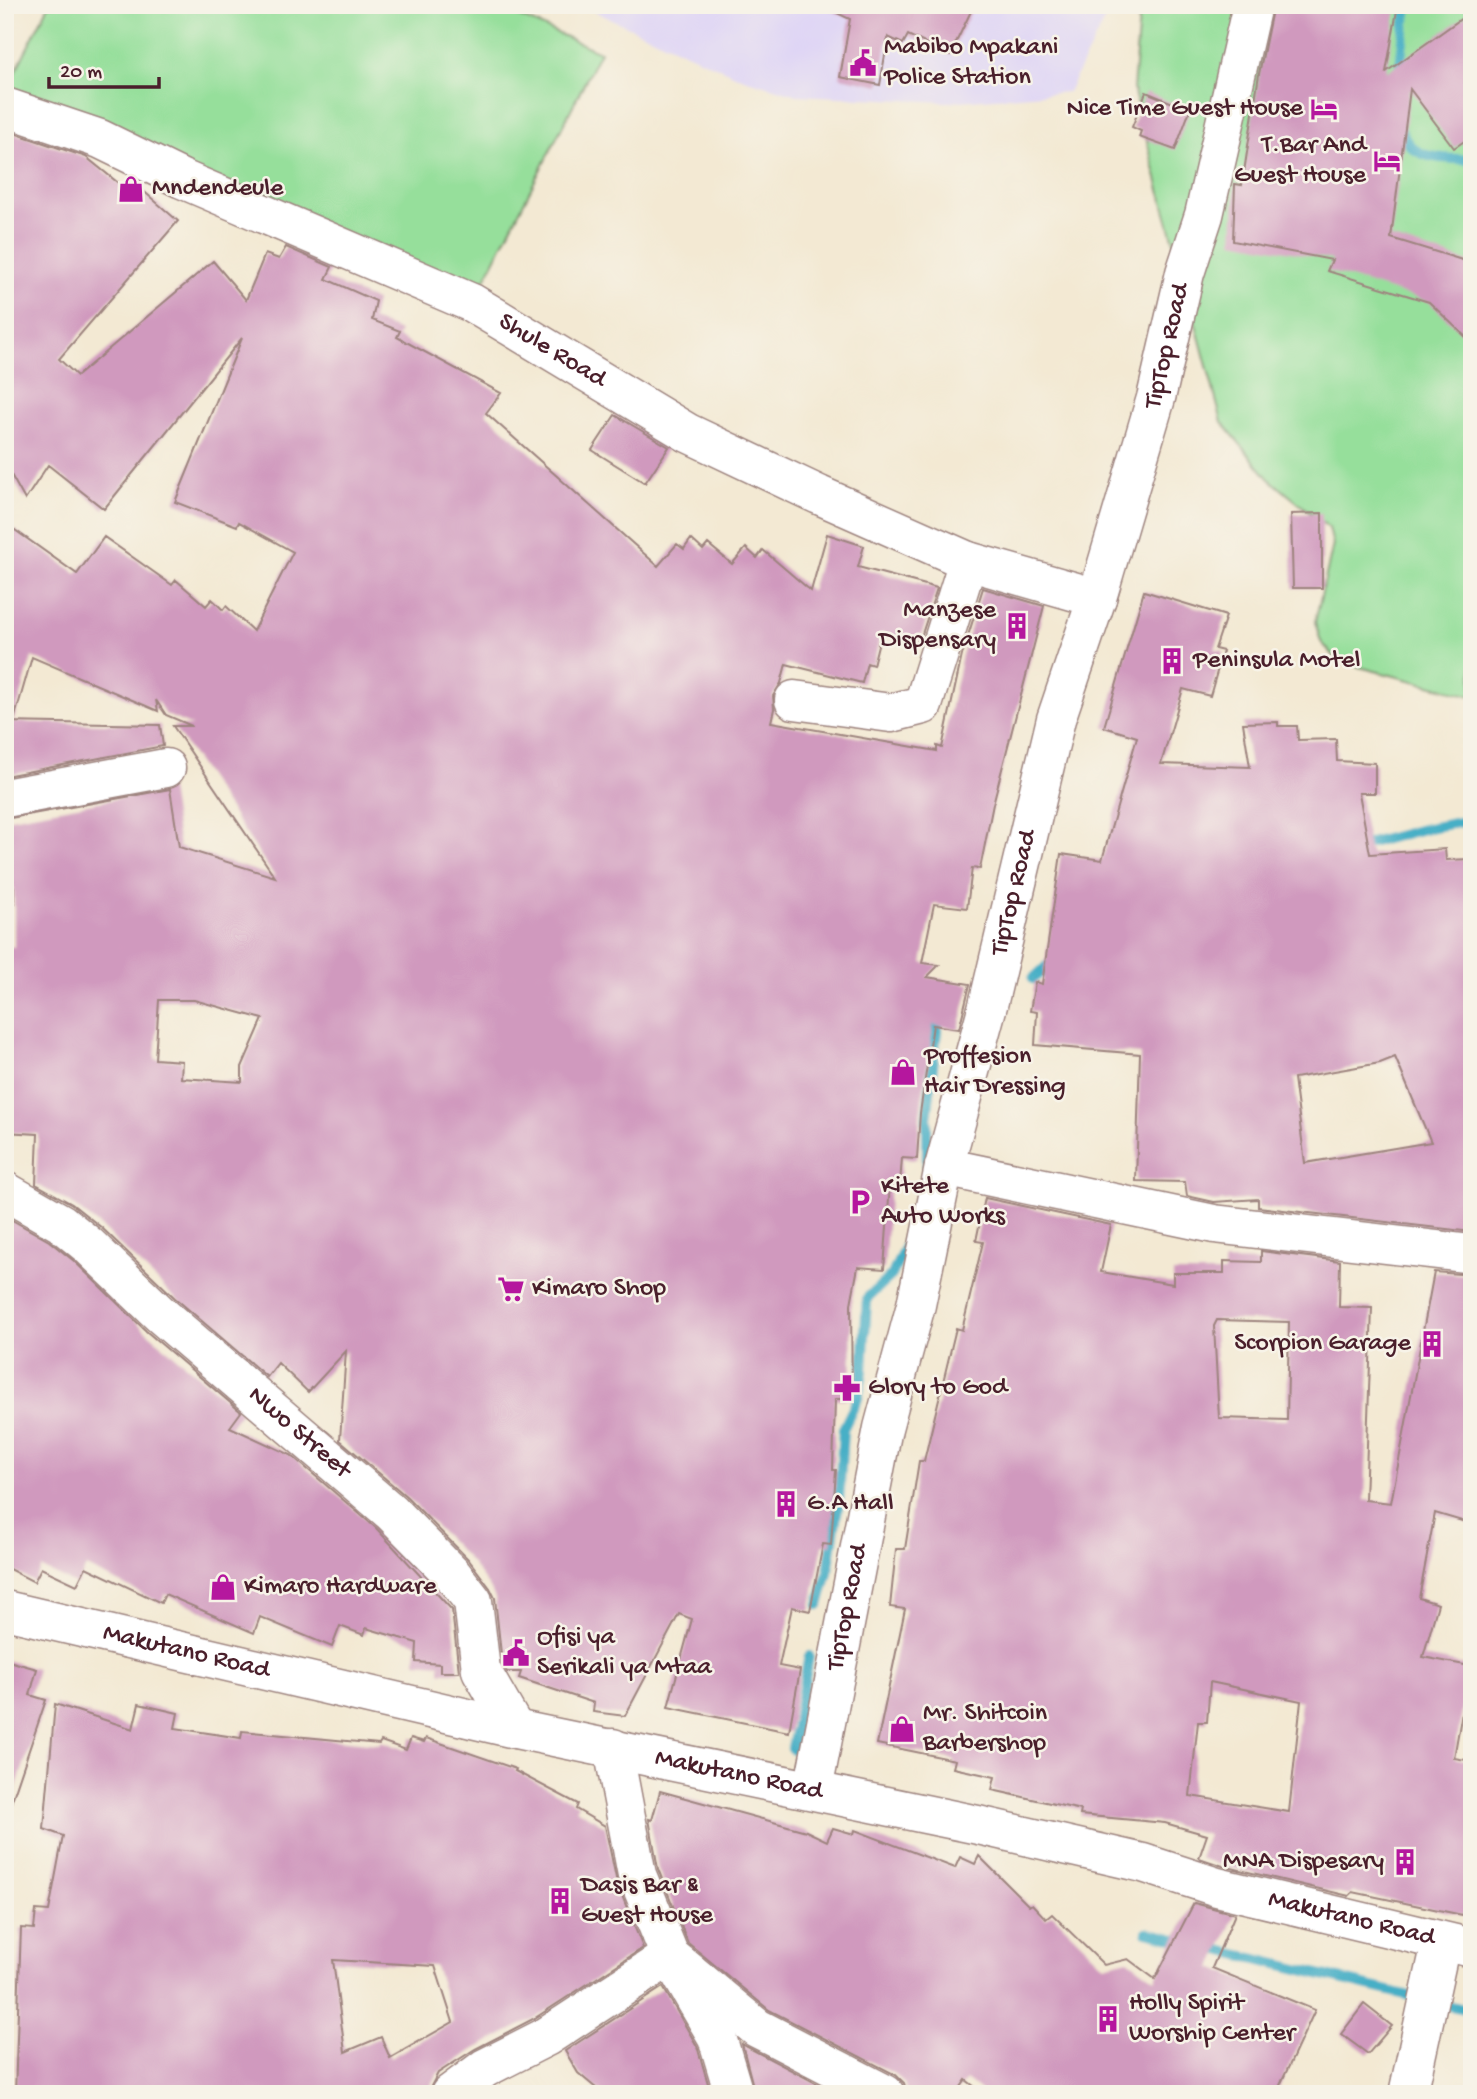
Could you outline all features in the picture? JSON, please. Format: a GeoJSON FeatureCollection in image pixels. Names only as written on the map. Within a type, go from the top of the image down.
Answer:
{"type":"FeatureCollection","features":[{"type":"Feature","properties":{"kind":"street","name":"TipTop Road"},"geometry":{"type":"LineString","coordinates":[[813,1790],[883,1428],[916,1305],[944,1167],[988,1005],[1056,719],[1097,598],[1156,398],[1185,273],[1204,215],[1252,5]]}},
{"type":"Feature","properties":{"kind":"street","name":"Shule Road"},"geometry":{"type":"LineString","coordinates":[[5,107],[100,138],[182,179],[472,303],[688,433],[968,561],[1097,598]]}},
{"type":"Feature","properties":{"kind":"street"},"geometry":{"type":"LineString","coordinates":[[794,701],[891,713],[923,705],[968,561]]}},
{"type":"Feature","properties":{"kind":"street"},"geometry":{"type":"LineString","coordinates":[[5,798],[166,768]]}},
{"type":"Feature","properties":{"kind":"street"},"geometry":{"type":"LineString","coordinates":[[944,1167],[1214,1224],[1472,1254]]}},
{"type":"Feature","properties":{"kind":"street","name":"Nwo Street"},"geometry":{"type":"LineString","coordinates":[[5,1191],[61,1223],[88,1245],[160,1314],[390,1512],[452,1574],[473,1601],[481,1670],[515,1729]]}},
{"type":"Feature","properties":{"kind":"street","name":"Makutano Road"},"geometry":{"type":"LineString","coordinates":[[5,1610],[515,1729],[813,1790],[1143,1863],[1217,1887],[1457,1945]]}},
{"type":"Feature","properties":{"kind":"street"},"geometry":{"type":"LineString","coordinates":[[612,1748],[637,1875],[670,1956],[717,2037],[734,2094]]}},
{"type":"Feature","properties":{"kind":"street"},"geometry":{"type":"LineString","coordinates":[[1408,2094],[1457,1945]]}},
{"type":"Feature","properties":{"kind":"street"},"geometry":{"type":"LineString","coordinates":[[450,2094],[485,2068],[546,2037],[670,1956]]}},
{"type":"Feature","properties":{"kind":"street"},"geometry":{"type":"LineString","coordinates":[[670,1956],[757,2028],[885,2094]]}},
{"type":"Feature","properties":{"kind":"shaded area"},"geometry":{"type":"Polygon","coordinates":[[[580,5],[1112,5],[1068,92],[947,102],[797,95],[744,79],[580,5]]]}},
{"type":"Feature","properties":{"kind":"green space"},"geometry":{"type":"Polygon","coordinates":[[[49,5],[494,5],[600,52],[473,303],[5,92],[49,5]]]}},
{"type":"Feature","properties":{"kind":"green space"},"geometry":{"type":"Polygon","coordinates":[[[1140,5],[1472,5],[1472,696],[1340,662],[1321,642],[1315,622],[1333,545],[1329,528],[1268,478],[1222,422],[1133,89],[1140,5]]]}},
{"type":"Feature","properties":{"kind":"building"},"geometry":{"type":"Polygon","coordinates":[[[820,5],[974,5],[950,55],[908,35],[903,44],[888,37],[880,85],[840,77],[850,19],[820,5]]]}},
{"type":"Feature","properties":{"kind":"building"},"geometry":{"type":"Polygon","coordinates":[[[1273,5],[1398,5],[1386,72],[1472,11],[1472,136],[1454,148],[1410,89],[1391,238],[1472,263],[1472,343],[1429,302],[1327,271],[1332,260],[1233,241],[1235,184],[1242,185],[1273,5]]]}},
{"type":"Feature","properties":{"kind":"building"},"geometry":{"type":"Polygon","coordinates":[[[1146,92],[1190,110],[1175,150],[1139,137],[1141,131],[1132,127],[1146,92]]]}},
{"type":"Feature","properties":{"kind":"building"},"geometry":{"type":"Polygon","coordinates":[[[5,130],[86,157],[127,190],[133,182],[178,221],[59,359],[77,376],[213,261],[246,300],[265,254],[279,259],[286,247],[332,267],[326,279],[376,301],[372,320],[400,331],[397,337],[501,393],[486,413],[658,566],[677,544],[684,549],[691,539],[703,550],[708,544],[732,564],[746,548],[757,558],[763,550],[811,591],[827,534],[864,546],[858,567],[937,588],[919,643],[881,633],[873,665],[867,663],[862,683],[786,664],[781,683],[773,696],[771,722],[937,751],[937,746],[942,748],[962,655],[983,588],[1044,606],[993,804],[980,869],[972,868],[967,908],[934,904],[922,963],[939,965],[927,977],[970,984],[959,1029],[933,1025],[920,1113],[917,1159],[902,1158],[900,1184],[890,1184],[884,1269],[858,1267],[851,1304],[852,1399],[835,1399],[833,1470],[836,1470],[831,1545],[823,1544],[810,1611],[792,1607],[779,1666],[800,1670],[789,1732],[668,1707],[692,1619],[679,1614],[625,1716],[593,1712],[594,1703],[519,1678],[521,1672],[507,1672],[502,1663],[495,1598],[490,1588],[468,1559],[407,1497],[340,1440],[346,1351],[308,1392],[278,1363],[267,1377],[175,1298],[102,1228],[72,1204],[36,1184],[38,1134],[5,1132],[5,946],[14,947],[14,887],[5,887],[5,819],[170,789],[179,847],[275,877],[173,726],[192,726],[166,715],[156,700],[158,711],[32,657],[14,720],[5,719],[5,523],[77,574],[104,537],[172,585],[176,580],[206,606],[212,599],[223,610],[226,606],[253,631],[293,552],[239,522],[237,526],[175,502],[242,338],[104,509],[48,465],[25,500],[5,464],[5,130]],[[159,1000],[155,1059],[182,1061],[181,1078],[242,1082],[242,1067],[263,1019],[194,1000],[159,1000]]]}},
{"type":"Feature","properties":{"kind":"building"},"geometry":{"type":"Polygon","coordinates":[[[615,415],[669,447],[645,483],[592,450],[615,415]]]}},
{"type":"Feature","properties":{"kind":"building"},"geometry":{"type":"Polygon","coordinates":[[[1322,513],[1322,588],[1293,588],[1291,514],[1322,513]]]}},
{"type":"Feature","properties":{"kind":"building"},"geometry":{"type":"Polygon","coordinates":[[[1144,591],[1226,616],[1215,649],[1223,651],[1210,696],[1183,689],[1161,764],[1250,767],[1243,723],[1278,722],[1278,726],[1297,726],[1298,740],[1336,739],[1337,761],[1375,763],[1375,793],[1359,793],[1370,854],[1445,849],[1446,860],[1472,859],[1472,1232],[1258,1207],[1258,1199],[1214,1202],[1187,1196],[1185,1182],[1136,1181],[1140,1054],[1035,1045],[1037,1012],[1030,1011],[1035,982],[1042,984],[1061,854],[1102,860],[1137,737],[1104,727],[1144,591]],[[1395,1057],[1380,1063],[1294,1078],[1305,1163],[1431,1142],[1395,1057]]]}},
{"type":"Feature","properties":{"kind":"building"},"geometry":{"type":"Polygon","coordinates":[[[5,722],[160,725],[163,746],[5,776],[5,722]]]}},
{"type":"Feature","properties":{"kind":"building"},"geometry":{"type":"Polygon","coordinates":[[[985,1198],[1111,1225],[1101,1272],[1173,1284],[1173,1273],[1224,1273],[1224,1261],[1261,1262],[1261,1251],[1340,1261],[1339,1307],[1372,1308],[1365,1500],[1391,1503],[1434,1272],[1472,1275],[1472,1524],[1435,1513],[1419,1598],[1438,1604],[1423,1657],[1470,1666],[1454,1758],[1472,1761],[1472,1917],[1353,1892],[1349,1896],[1223,1866],[1199,1858],[1207,1835],[1165,1823],[1080,1815],[1081,1810],[992,1790],[995,1777],[953,1768],[955,1760],[877,1744],[905,1609],[890,1607],[896,1549],[905,1549],[919,1461],[924,1461],[956,1328],[962,1330],[983,1242],[976,1241],[985,1198]],[[1217,1320],[1214,1326],[1219,1418],[1287,1420],[1289,1322],[1217,1320]],[[1210,1682],[1207,1722],[1198,1722],[1190,1796],[1289,1812],[1301,1701],[1210,1682]]]}},
{"type":"Feature","properties":{"kind":"building"},"geometry":{"type":"Polygon","coordinates":[[[5,1216],[49,1241],[74,1261],[146,1331],[241,1412],[230,1427],[291,1455],[376,1528],[452,1610],[459,1672],[440,1672],[440,1664],[416,1662],[417,1643],[366,1628],[364,1635],[340,1626],[332,1647],[260,1617],[254,1633],[165,1594],[161,1603],[86,1567],[77,1585],[41,1568],[34,1582],[5,1567],[5,1216]]]}},
{"type":"Feature","properties":{"kind":"building"},"geometry":{"type":"Polygon","coordinates":[[[5,1660],[37,1669],[30,1695],[46,1700],[10,1806],[5,1805],[5,1660]]]}},
{"type":"Feature","properties":{"kind":"building"},"geometry":{"type":"Polygon","coordinates":[[[55,1704],[133,1729],[139,1704],[178,1713],[175,1728],[241,1738],[242,1731],[379,1744],[381,1741],[406,1750],[411,1738],[424,1742],[426,1738],[516,1769],[515,1771],[578,1804],[576,1809],[605,1826],[617,1883],[643,1948],[535,2018],[475,2049],[438,2073],[429,2090],[422,2094],[15,2094],[21,1928],[34,1929],[36,1910],[49,1911],[63,1836],[44,1829],[55,1704]],[[333,1960],[345,2052],[381,2037],[390,2058],[453,2022],[435,1966],[333,1960]]]}},
{"type":"Feature","properties":{"kind":"building"},"geometry":{"type":"Polygon","coordinates":[[[660,1791],[806,1831],[827,1841],[833,1828],[854,1834],[855,1830],[955,1868],[960,1857],[975,1864],[979,1856],[1029,1906],[1032,1904],[1046,1919],[1052,1914],[1104,1965],[1128,1959],[1155,1979],[1194,1903],[1235,1914],[1212,1968],[1315,2010],[1276,2094],[984,2094],[966,2080],[956,2094],[907,2094],[904,2083],[896,2075],[769,2010],[688,1943],[658,1869],[649,1819],[652,1820],[660,1791]]]}},
{"type":"Feature","properties":{"kind":"building"},"geometry":{"type":"Polygon","coordinates":[[[663,1987],[697,2046],[711,2094],[603,2094],[578,2073],[565,2051],[663,1987]]]}},
{"type":"Feature","properties":{"kind":"building"},"geometry":{"type":"Polygon","coordinates":[[[1364,2004],[1392,2026],[1368,2054],[1341,2034],[1364,2004]]]}},
{"type":"Feature","properties":{"kind":"building"},"geometry":{"type":"Polygon","coordinates":[[[742,2044],[747,2047],[837,2094],[755,2094],[742,2044]]]}},
{"type":"Feature","properties":{"kind":"waterway"},"geometry":{"type":"LineString","coordinates":[[1399,75],[1407,5]]}},
{"type":"Feature","properties":{"kind":"waterway"},"geometry":{"type":"LineString","coordinates":[[1400,126],[1404,138],[1418,152],[1472,160]]}},
{"type":"Feature","properties":{"kind":"waterway"},"geometry":{"type":"LineString","coordinates":[[1355,847],[1466,821],[1472,815]]}},
{"type":"Feature","properties":{"kind":"waterway"},"geometry":{"type":"LineString","coordinates":[[1033,979],[1048,965],[1056,962]]}},
{"type":"Feature","properties":{"kind":"waterway"},"geometry":{"type":"LineString","coordinates":[[927,1168],[927,1118],[939,1013]]}},
{"type":"Feature","properties":{"kind":"waterway"},"geometry":{"type":"LineString","coordinates":[[819,1605],[828,1572],[839,1500],[843,1429],[858,1398],[863,1371],[867,1298],[892,1275],[915,1224]]}},
{"type":"Feature","properties":{"kind":"waterway"},"geometry":{"type":"LineString","coordinates":[[792,1749],[809,1656]]}},
{"type":"Feature","properties":{"kind":"waterway"},"geometry":{"type":"LineString","coordinates":[[1147,1932],[1188,1942]]}},
{"type":"Feature","properties":{"kind":"waterway"},"geometry":{"type":"LineString","coordinates":[[1207,1947],[1472,2011]]}},
{"type":"Feature","properties":{"kind":"place","name":"Mabibo Mpakani Police Station"},"geometry":{"type":"Point","coordinates":[863,63]}},
{"type":"Feature","properties":{"kind":"place","name":"Nice Time Guest House"},"geometry":{"type":"Point","coordinates":[1324,109]}},
{"type":"Feature","properties":{"kind":"place","name":"T.Bar And Guest House"},"geometry":{"type":"Point","coordinates":[1387,161]}},
{"type":"Feature","properties":{"kind":"place","name":"Mndendeule"},"geometry":{"type":"Point","coordinates":[131,189]}},
{"type":"Feature","properties":{"kind":"place","name":"Manzese Dispensary"},"geometry":{"type":"Point","coordinates":[1017,626]}},
{"type":"Feature","properties":{"kind":"place","name":"Peninsula Motel"},"geometry":{"type":"Point","coordinates":[1172,661]}},
{"type":"Feature","properties":{"kind":"place","name":"Proffesion Hair Dressing"},"geometry":{"type":"Point","coordinates":[903,1072]}},
{"type":"Feature","properties":{"kind":"place","name":"Kitete Auto Works"},"geometry":{"type":"Point","coordinates":[860,1202]}},
{"type":"Feature","properties":{"kind":"place","name":"Kimaro Shop"},"geometry":{"type":"Point","coordinates":[511,1289]}},
{"type":"Feature","properties":{"kind":"place","name":"Scorpion Garage"},"geometry":{"type":"Point","coordinates":[1432,1344]}},
{"type":"Feature","properties":{"kind":"place","name":"Glory to God"},"geometry":{"type":"Point","coordinates":[847,1388]}},
{"type":"Feature","properties":{"kind":"place","name":"G.A Hall"},"geometry":{"type":"Point","coordinates":[786,1504]}},
{"type":"Feature","properties":{"kind":"place","name":"Kimaro Hardware"},"geometry":{"type":"Point","coordinates":[223,1587]}},
{"type":"Feature","properties":{"kind":"place","name":"Ofisi ya Serikali ya Mtaa"},"geometry":{"type":"Point","coordinates":[516,1653]}},
{"type":"Feature","properties":{"kind":"place","name":"Mr. Shitcoin Barbershop"},"geometry":{"type":"Point","coordinates":[902,1729]}},
{"type":"Feature","properties":{"kind":"place","name":"MNA Dispesary"},"geometry":{"type":"Point","coordinates":[1405,1862]}},
{"type":"Feature","properties":{"kind":"place","name":"Dasis Bar & Guest House"},"geometry":{"type":"Point","coordinates":[560,1901]}},
{"type":"Feature","properties":{"kind":"place","name":"Holly Spirit Worship Center"},"geometry":{"type":"Point","coordinates":[1108,2019]}}]}
